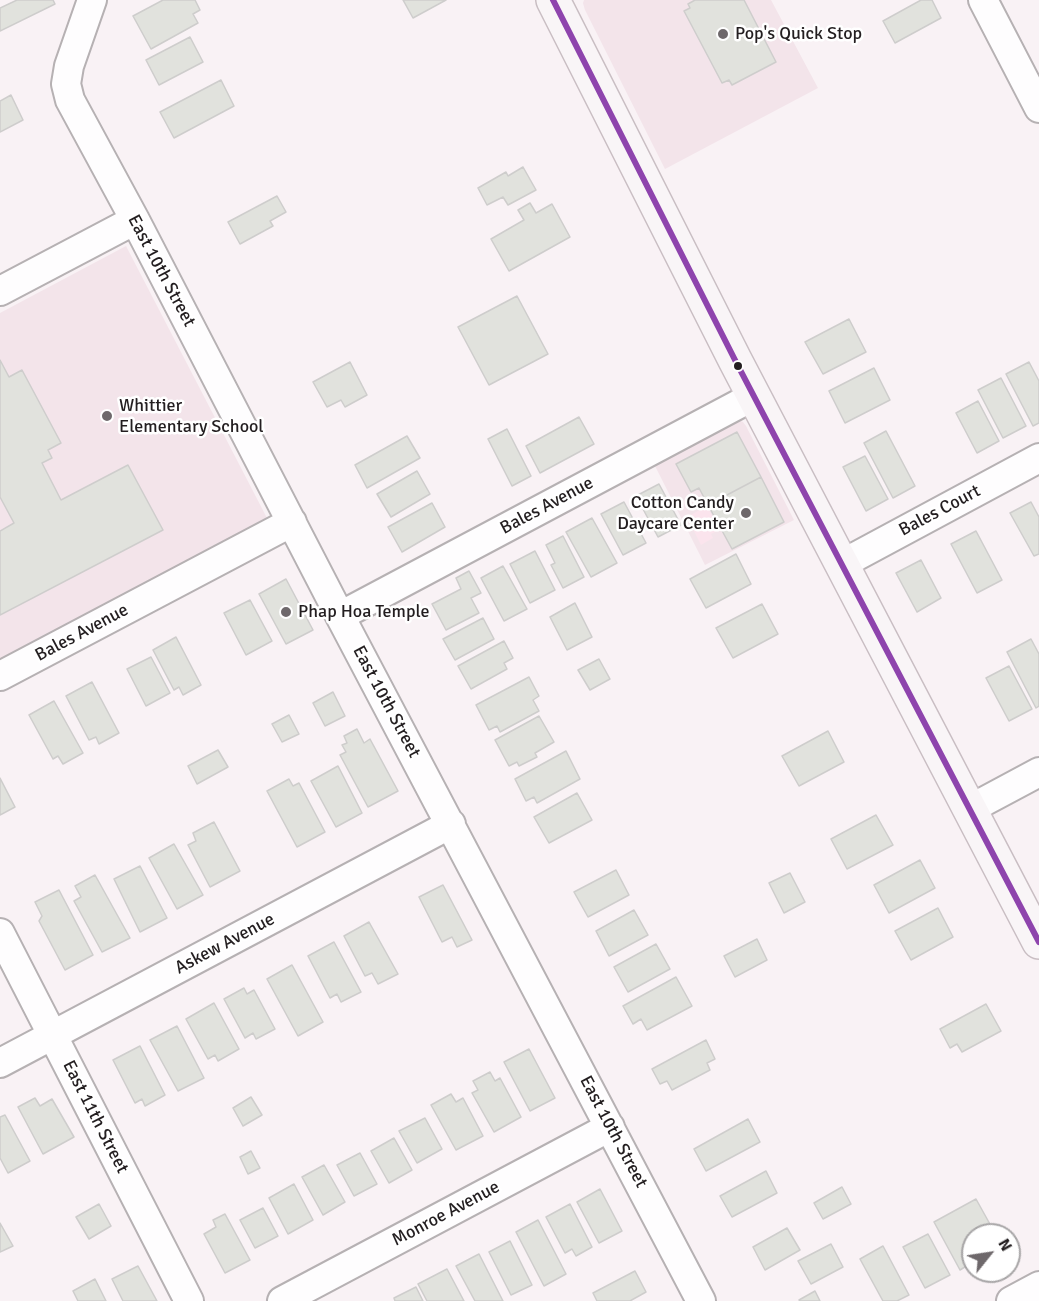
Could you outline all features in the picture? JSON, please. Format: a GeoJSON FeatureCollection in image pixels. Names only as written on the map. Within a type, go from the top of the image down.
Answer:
{"type":"FeatureCollection","features":[{"type":"Feature","properties":{"kind":"main road"},"geometry":{"type":"LineString","coordinates":[[553,0],[754,396],[1039,942]]}},
{"type":"Feature","properties":{"kind":"street","name":"East 10th Street"},"geometry":{"type":"LineString","coordinates":[[92,0],[69,66],[66,84],[70,100],[701,1301]]}},
{"type":"Feature","properties":{"kind":"street"},"geometry":{"type":"LineString","coordinates":[[983,0],[1039,108]]}},
{"type":"Feature","properties":{"kind":"street"},"geometry":{"type":"LineString","coordinates":[[0,291],[135,220]]}},
{"type":"Feature","properties":{"kind":"street","name":"Bales Avenue"},"geometry":{"type":"LineString","coordinates":[[340,616],[754,396]]}},
{"type":"Feature","properties":{"kind":"street","name":"Bales Court"},"geometry":{"type":"LineString","coordinates":[[842,564],[1039,458]]}},
{"type":"Feature","properties":{"kind":"street","name":"Bales Avenue"},"geometry":{"type":"LineString","coordinates":[[0,676],[292,522]]}},
{"type":"Feature","properties":{"kind":"street"},"geometry":{"type":"LineString","coordinates":[[970,809],[1039,772]]}},
{"type":"Feature","properties":{"kind":"street","name":"Askew Avenue"},"geometry":{"type":"LineString","coordinates":[[0,1063],[451,824]]}},
{"type":"Feature","properties":{"kind":"street","name":"East 11th Street"},"geometry":{"type":"LineString","coordinates":[[0,933],[189,1301]]}},
{"type":"Feature","properties":{"kind":"street","name":"Monroe Avenue"},"geometry":{"type":"LineString","coordinates":[[282,1301],[610,1127]]}},
{"type":"Feature","properties":{"kind":"street"},"geometry":{"type":"LineString","coordinates":[[1011,1301],[1039,1286]]}},
{"type":"Feature","properties":{"kind":"shaded area"},"geometry":{"type":"Polygon","coordinates":[[[584,0],[771,0],[818,88],[665,169],[585,10],[584,0]]]}},
{"type":"Feature","properties":{"kind":"shaded area","name":"Whittier Elementary School"},"geometry":{"type":"Polygon","coordinates":[[[126,246],[268,520],[0,661],[0,313],[126,246]]]}},
{"type":"Feature","properties":{"kind":"shaded area"},"geometry":{"type":"Polygon","coordinates":[[[737,419],[746,426],[794,520],[705,565],[652,460],[737,419]]]}},
{"type":"Feature","properties":{"kind":"shaded area"},"geometry":{"type":"Polygon","coordinates":[[[707,506],[719,530],[711,534],[713,538],[701,545],[687,517],[707,506]]]}},
{"type":"Feature","properties":{"kind":"building"},"geometry":{"type":"Polygon","coordinates":[[[17,0],[53,0],[55,4],[0,31],[0,8],[17,0]]]}},
{"type":"Feature","properties":{"kind":"building"},"geometry":{"type":"Polygon","coordinates":[[[163,0],[195,0],[200,10],[193,14],[198,23],[151,49],[133,16],[163,0]]]}},
{"type":"Feature","properties":{"kind":"building"},"geometry":{"type":"Polygon","coordinates":[[[403,0],[446,0],[413,18],[403,0]]]}},
{"type":"Feature","properties":{"kind":"building"},"geometry":{"type":"Polygon","coordinates":[[[695,0],[744,0],[776,62],[732,85],[729,80],[722,83],[684,11],[690,8],[688,4],[695,0]]]}},
{"type":"Feature","properties":{"kind":"building"},"geometry":{"type":"Polygon","coordinates":[[[921,0],[932,0],[941,18],[895,43],[883,21],[921,0]]]}},
{"type":"Feature","properties":{"kind":"building"},"geometry":{"type":"Polygon","coordinates":[[[190,37],[203,62],[159,85],[146,60],[190,37]]]}},
{"type":"Feature","properties":{"kind":"building"},"geometry":{"type":"Polygon","coordinates":[[[221,80],[234,106],[174,138],[160,112],[221,80]]]}},
{"type":"Feature","properties":{"kind":"building"},"geometry":{"type":"Polygon","coordinates":[[[11,95],[23,120],[0,132],[0,101],[11,95]]]}},
{"type":"Feature","properties":{"kind":"building"},"geometry":{"type":"Polygon","coordinates":[[[523,167],[536,190],[508,205],[503,197],[487,205],[478,188],[506,172],[508,176],[523,167]]]}},
{"type":"Feature","properties":{"kind":"building"},"geometry":{"type":"Polygon","coordinates":[[[277,196],[286,212],[270,221],[273,226],[240,244],[228,222],[277,196]]]}},
{"type":"Feature","properties":{"kind":"building"},"geometry":{"type":"Polygon","coordinates":[[[530,203],[536,213],[552,204],[570,237],[509,271],[491,239],[524,220],[518,210],[530,203]]]}},
{"type":"Feature","properties":{"kind":"building"},"geometry":{"type":"Polygon","coordinates":[[[517,296],[548,354],[489,385],[458,327],[517,296]]]}},
{"type":"Feature","properties":{"kind":"building"},"geometry":{"type":"Polygon","coordinates":[[[849,319],[866,352],[823,374],[805,342],[849,319]]]}},
{"type":"Feature","properties":{"kind":"building"},"geometry":{"type":"Polygon","coordinates":[[[0,360],[9,377],[22,370],[61,443],[48,450],[52,458],[42,463],[61,500],[128,465],[163,530],[0,615],[0,531],[14,523],[0,497],[0,360]]]}},
{"type":"Feature","properties":{"kind":"building"},"geometry":{"type":"Polygon","coordinates":[[[350,362],[367,395],[345,407],[341,400],[327,407],[313,382],[350,362]]]}},
{"type":"Feature","properties":{"kind":"building"},"geometry":{"type":"Polygon","coordinates":[[[1029,362],[1039,381],[1039,423],[1033,426],[1006,374],[1029,362]]]}},
{"type":"Feature","properties":{"kind":"building"},"geometry":{"type":"Polygon","coordinates":[[[874,368],[890,400],[845,423],[829,391],[874,368]]]}},
{"type":"Feature","properties":{"kind":"building"},"geometry":{"type":"Polygon","coordinates":[[[1001,378],[1026,426],[1003,438],[978,390],[1001,378]]]}},
{"type":"Feature","properties":{"kind":"building"},"geometry":{"type":"Polygon","coordinates":[[[978,401],[999,441],[977,453],[956,413],[978,401]]]}},
{"type":"Feature","properties":{"kind":"building"},"geometry":{"type":"Polygon","coordinates":[[[579,417],[594,444],[540,473],[526,446],[579,417]]]}},
{"type":"Feature","properties":{"kind":"building"},"geometry":{"type":"Polygon","coordinates":[[[507,429],[531,476],[512,486],[488,439],[507,429]]]}},
{"type":"Feature","properties":{"kind":"building"},"geometry":{"type":"Polygon","coordinates":[[[886,431],[915,486],[893,498],[864,443],[886,431]]]}},
{"type":"Feature","properties":{"kind":"building"},"geometry":{"type":"Polygon","coordinates":[[[737,432],[761,477],[708,505],[699,488],[691,492],[676,464],[737,432]]]}},
{"type":"Feature","properties":{"kind":"building"},"geometry":{"type":"Polygon","coordinates":[[[407,436],[420,458],[367,488],[355,465],[407,436]]]}},
{"type":"Feature","properties":{"kind":"building"},"geometry":{"type":"Polygon","coordinates":[[[865,456],[888,499],[866,511],[843,467],[865,456]]]}},
{"type":"Feature","properties":{"kind":"building"},"geometry":{"type":"Polygon","coordinates":[[[417,471],[430,494],[391,517],[377,494],[417,471]]]}},
{"type":"Feature","properties":{"kind":"building","name":"Cotton Candy Daycare Center"},"geometry":{"type":"Polygon","coordinates":[[[761,477],[784,522],[732,549],[708,505],[761,477]]]}},
{"type":"Feature","properties":{"kind":"building"},"geometry":{"type":"Polygon","coordinates":[[[659,484],[681,525],[658,537],[636,496],[659,484]]]}},
{"type":"Feature","properties":{"kind":"building"},"geometry":{"type":"Polygon","coordinates":[[[624,502],[646,543],[623,555],[601,514],[624,502]]]}},
{"type":"Feature","properties":{"kind":"building"},"geometry":{"type":"Polygon","coordinates":[[[1031,502],[1039,517],[1039,554],[1034,556],[1010,513],[1031,502]]]}},
{"type":"Feature","properties":{"kind":"building"},"geometry":{"type":"Polygon","coordinates":[[[432,503],[445,527],[402,552],[388,527],[432,503]]]}},
{"type":"Feature","properties":{"kind":"building"},"geometry":{"type":"Polygon","coordinates":[[[592,518],[617,563],[591,577],[566,532],[592,518]]]}},
{"type":"Feature","properties":{"kind":"building"},"geometry":{"type":"Polygon","coordinates":[[[976,531],[1002,580],[977,593],[951,544],[976,531]]]}},
{"type":"Feature","properties":{"kind":"building"},"geometry":{"type":"Polygon","coordinates":[[[563,536],[584,577],[563,588],[551,565],[555,563],[546,545],[563,536]]]}},
{"type":"Feature","properties":{"kind":"building"},"geometry":{"type":"Polygon","coordinates":[[[535,551],[555,590],[530,603],[510,564],[535,551]]]}},
{"type":"Feature","properties":{"kind":"building"},"geometry":{"type":"Polygon","coordinates":[[[736,554],[751,584],[706,608],[690,579],[736,554]]]}},
{"type":"Feature","properties":{"kind":"building"},"geometry":{"type":"Polygon","coordinates":[[[921,560],[941,598],[917,612],[896,573],[921,560]]]}},
{"type":"Feature","properties":{"kind":"building"},"geometry":{"type":"Polygon","coordinates":[[[503,566],[527,609],[504,621],[481,578],[503,566]]]}},
{"type":"Feature","properties":{"kind":"building"},"geometry":{"type":"Polygon","coordinates":[[[469,571],[481,593],[471,598],[479,613],[446,630],[432,604],[461,589],[456,578],[469,571]]]}},
{"type":"Feature","properties":{"kind":"building","name":"Phap Hoa Temple"},"geometry":{"type":"Polygon","coordinates":[[[286,579],[313,630],[286,644],[259,594],[286,579]]]}},
{"type":"Feature","properties":{"kind":"building"},"geometry":{"type":"Polygon","coordinates":[[[250,600],[272,641],[246,655],[224,613],[250,600]]]}},
{"type":"Feature","properties":{"kind":"building"},"geometry":{"type":"Polygon","coordinates":[[[575,603],[592,637],[567,650],[550,617],[575,603]]]}},
{"type":"Feature","properties":{"kind":"building"},"geometry":{"type":"Polygon","coordinates":[[[762,604],[778,634],[733,658],[716,628],[762,604]]]}},
{"type":"Feature","properties":{"kind":"building"},"geometry":{"type":"Polygon","coordinates":[[[483,618],[494,639],[455,660],[443,639],[483,618]]]}},
{"type":"Feature","properties":{"kind":"building"},"geometry":{"type":"Polygon","coordinates":[[[176,637],[201,685],[183,695],[179,687],[174,690],[153,650],[176,637]]]}},
{"type":"Feature","properties":{"kind":"building"},"geometry":{"type":"Polygon","coordinates":[[[1031,639],[1039,654],[1039,706],[1036,708],[1007,652],[1031,639]]]}},
{"type":"Feature","properties":{"kind":"building"},"geometry":{"type":"Polygon","coordinates":[[[504,641],[513,658],[504,663],[507,669],[471,689],[458,666],[504,641]]]}},
{"type":"Feature","properties":{"kind":"building"},"geometry":{"type":"Polygon","coordinates":[[[151,657],[170,693],[146,706],[127,669],[151,657]]]}},
{"type":"Feature","properties":{"kind":"building"},"geometry":{"type":"Polygon","coordinates":[[[599,659],[610,679],[590,690],[578,670],[599,659]]]}},
{"type":"Feature","properties":{"kind":"building"},"geometry":{"type":"Polygon","coordinates":[[[1009,666],[1032,709],[1009,721],[986,678],[1009,666]]]}},
{"type":"Feature","properties":{"kind":"building"},"geometry":{"type":"Polygon","coordinates":[[[529,677],[539,696],[533,700],[539,711],[500,732],[497,726],[489,730],[476,705],[529,677]]]}},
{"type":"Feature","properties":{"kind":"building"},"geometry":{"type":"Polygon","coordinates":[[[92,682],[119,733],[99,744],[96,737],[89,740],[66,696],[92,682]]]}},
{"type":"Feature","properties":{"kind":"building"},"geometry":{"type":"Polygon","coordinates":[[[333,692],[345,716],[325,726],[313,703],[333,692]]]}},
{"type":"Feature","properties":{"kind":"building"},"geometry":{"type":"Polygon","coordinates":[[[54,701],[83,753],[63,764],[58,756],[53,759],[29,715],[54,701]]]}},
{"type":"Feature","properties":{"kind":"building"},"geometry":{"type":"Polygon","coordinates":[[[289,715],[299,734],[282,742],[272,724],[289,715]]]}},
{"type":"Feature","properties":{"kind":"building"},"geometry":{"type":"Polygon","coordinates":[[[539,716],[554,742],[535,753],[537,757],[519,766],[517,762],[509,766],[495,740],[539,716]]]}},
{"type":"Feature","properties":{"kind":"building"},"geometry":{"type":"Polygon","coordinates":[[[357,729],[364,743],[370,739],[398,791],[368,807],[340,755],[346,752],[342,745],[347,743],[344,736],[357,729]]]}},
{"type":"Feature","properties":{"kind":"building"},"geometry":{"type":"Polygon","coordinates":[[[828,731],[844,762],[799,786],[782,756],[828,731]]]}},
{"type":"Feature","properties":{"kind":"building"},"geometry":{"type":"Polygon","coordinates":[[[218,750],[228,767],[197,784],[188,766],[218,750]]]}},
{"type":"Feature","properties":{"kind":"building"},"geometry":{"type":"Polygon","coordinates":[[[566,751],[580,779],[537,803],[534,797],[526,801],[515,779],[566,751]]]}},
{"type":"Feature","properties":{"kind":"building"},"geometry":{"type":"Polygon","coordinates":[[[338,766],[362,813],[336,827],[311,781],[338,766]]]}},
{"type":"Feature","properties":{"kind":"building"},"geometry":{"type":"Polygon","coordinates":[[[0,778],[15,807],[0,815],[0,778]]]}},
{"type":"Feature","properties":{"kind":"building"},"geometry":{"type":"Polygon","coordinates":[[[289,779],[293,786],[299,783],[325,832],[297,847],[267,791],[289,779]]]}},
{"type":"Feature","properties":{"kind":"building"},"geometry":{"type":"Polygon","coordinates":[[[577,793],[592,820],[549,843],[534,817],[577,793]]]}},
{"type":"Feature","properties":{"kind":"building"},"geometry":{"type":"Polygon","coordinates":[[[876,815],[893,845],[847,869],[831,839],[876,815]]]}},
{"type":"Feature","properties":{"kind":"building"},"geometry":{"type":"Polygon","coordinates":[[[214,822],[240,871],[210,887],[188,845],[196,841],[193,833],[214,822]]]}},
{"type":"Feature","properties":{"kind":"building"},"geometry":{"type":"Polygon","coordinates":[[[174,844],[203,895],[177,909],[149,858],[174,844]]]}},
{"type":"Feature","properties":{"kind":"building"},"geometry":{"type":"Polygon","coordinates":[[[920,860],[935,888],[889,913],[874,885],[920,860]]]}},
{"type":"Feature","properties":{"kind":"building"},"geometry":{"type":"Polygon","coordinates":[[[140,866],[167,918],[140,932],[114,879],[140,866]]]}},
{"type":"Feature","properties":{"kind":"building"},"geometry":{"type":"Polygon","coordinates":[[[616,870],[629,895],[588,917],[574,892],[616,870]]]}},
{"type":"Feature","properties":{"kind":"building"},"geometry":{"type":"Polygon","coordinates":[[[790,873],[805,902],[784,913],[769,883],[790,873]]]}},
{"type":"Feature","properties":{"kind":"building"},"geometry":{"type":"Polygon","coordinates":[[[95,875],[130,938],[102,952],[74,901],[81,897],[75,886],[95,875]]]}},
{"type":"Feature","properties":{"kind":"building"},"geometry":{"type":"Polygon","coordinates":[[[443,885],[472,940],[457,947],[452,937],[442,942],[419,897],[443,885]]]}},
{"type":"Feature","properties":{"kind":"building"},"geometry":{"type":"Polygon","coordinates":[[[59,890],[93,955],[65,970],[39,921],[42,916],[35,902],[59,890]]]}},
{"type":"Feature","properties":{"kind":"building"},"geometry":{"type":"Polygon","coordinates":[[[938,908],[953,937],[911,960],[895,931],[938,908]]]}},
{"type":"Feature","properties":{"kind":"building"},"geometry":{"type":"Polygon","coordinates":[[[634,910],[648,935],[609,956],[596,931],[634,910]]]}},
{"type":"Feature","properties":{"kind":"building"},"geometry":{"type":"Polygon","coordinates":[[[369,922],[398,974],[378,984],[372,973],[365,976],[344,936],[369,922]]]}},
{"type":"Feature","properties":{"kind":"building"},"geometry":{"type":"Polygon","coordinates":[[[757,939],[767,960],[735,977],[724,956],[757,939]]]}},
{"type":"Feature","properties":{"kind":"building"},"geometry":{"type":"Polygon","coordinates":[[[334,942],[361,992],[341,1002],[337,994],[330,998],[308,956],[334,942]]]}},
{"type":"Feature","properties":{"kind":"building"},"geometry":{"type":"Polygon","coordinates":[[[656,944],[670,969],[628,992],[614,967],[656,944]]]}},
{"type":"Feature","properties":{"kind":"building"},"geometry":{"type":"Polygon","coordinates":[[[292,965],[323,1022],[298,1036],[267,979],[292,965]]]}},
{"type":"Feature","properties":{"kind":"building"},"geometry":{"type":"Polygon","coordinates":[[[676,977],[692,1006],[647,1030],[641,1019],[633,1024],[623,1006],[676,977]]]}},
{"type":"Feature","properties":{"kind":"building"},"geometry":{"type":"Polygon","coordinates":[[[244,988],[247,994],[254,990],[275,1029],[256,1039],[253,1033],[245,1038],[224,999],[244,988]]]}},
{"type":"Feature","properties":{"kind":"building"},"geometry":{"type":"Polygon","coordinates":[[[214,1003],[239,1049],[218,1061],[215,1055],[208,1059],[186,1019],[214,1003]]]}},
{"type":"Feature","properties":{"kind":"building"},"geometry":{"type":"Polygon","coordinates":[[[986,1004],[1001,1031],[962,1052],[957,1044],[950,1048],[940,1029],[986,1004]]]}},
{"type":"Feature","properties":{"kind":"building"},"geometry":{"type":"Polygon","coordinates":[[[177,1026],[204,1078],[178,1091],[150,1040],[177,1026]]]}},
{"type":"Feature","properties":{"kind":"building"},"geometry":{"type":"Polygon","coordinates":[[[706,1040],[715,1059],[707,1063],[710,1070],[672,1090],[667,1081],[660,1084],[652,1069],[706,1040]]]}},
{"type":"Feature","properties":{"kind":"building"},"geometry":{"type":"Polygon","coordinates":[[[140,1046],[165,1095],[145,1106],[142,1099],[135,1103],[113,1060],[140,1046]]]}},
{"type":"Feature","properties":{"kind":"building"},"geometry":{"type":"Polygon","coordinates":[[[529,1049],[555,1098],[530,1111],[504,1062],[529,1049]]]}},
{"type":"Feature","properties":{"kind":"building"},"geometry":{"type":"Polygon","coordinates":[[[490,1072],[495,1081],[500,1078],[521,1117],[494,1132],[472,1093],[478,1090],[473,1081],[490,1072]]]}},
{"type":"Feature","properties":{"kind":"building"},"geometry":{"type":"Polygon","coordinates":[[[451,1094],[456,1102],[463,1098],[483,1136],[456,1150],[431,1105],[451,1094]]]}},
{"type":"Feature","properties":{"kind":"building"},"geometry":{"type":"Polygon","coordinates":[[[251,1097],[262,1115],[243,1126],[233,1108],[251,1097]]]}},
{"type":"Feature","properties":{"kind":"building"},"geometry":{"type":"Polygon","coordinates":[[[35,1098],[40,1106],[52,1099],[74,1137],[43,1154],[18,1107],[35,1098]]]}},
{"type":"Feature","properties":{"kind":"building"},"geometry":{"type":"Polygon","coordinates":[[[5,1115],[30,1161],[8,1173],[0,1158],[0,1117],[5,1115]]]}},
{"type":"Feature","properties":{"kind":"building"},"geometry":{"type":"Polygon","coordinates":[[[425,1118],[442,1149],[417,1163],[399,1131],[425,1118]]]}},
{"type":"Feature","properties":{"kind":"building"},"geometry":{"type":"Polygon","coordinates":[[[748,1119],[760,1142],[706,1171],[694,1149],[748,1119]]]}},
{"type":"Feature","properties":{"kind":"building"},"geometry":{"type":"Polygon","coordinates":[[[394,1138],[412,1170],[389,1183],[371,1151],[394,1138]]]}},
{"type":"Feature","properties":{"kind":"building"},"geometry":{"type":"Polygon","coordinates":[[[251,1151],[260,1168],[248,1174],[240,1157],[251,1151]]]}},
{"type":"Feature","properties":{"kind":"building"},"geometry":{"type":"Polygon","coordinates":[[[360,1153],[377,1184],[354,1196],[337,1165],[360,1153]]]}},
{"type":"Feature","properties":{"kind":"building"},"geometry":{"type":"Polygon","coordinates":[[[324,1165],[345,1202],[323,1215],[302,1177],[324,1165]]]}},
{"type":"Feature","properties":{"kind":"building"},"geometry":{"type":"Polygon","coordinates":[[[766,1171],[777,1193],[732,1217],[720,1196],[766,1171]]]}},
{"type":"Feature","properties":{"kind":"building"},"geometry":{"type":"Polygon","coordinates":[[[294,1184],[313,1220],[288,1234],[269,1198],[294,1184]]]}},
{"type":"Feature","properties":{"kind":"building"},"geometry":{"type":"Polygon","coordinates":[[[842,1187],[851,1204],[823,1219],[814,1203],[842,1187]]]}},
{"type":"Feature","properties":{"kind":"building"},"geometry":{"type":"Polygon","coordinates":[[[600,1189],[622,1231],[599,1243],[577,1202],[600,1189]]]}},
{"type":"Feature","properties":{"kind":"building"},"geometry":{"type":"Polygon","coordinates":[[[976,1199],[989,1223],[961,1223],[960,1270],[934,1222],[976,1199]]]}},
{"type":"Feature","properties":{"kind":"building"},"geometry":{"type":"Polygon","coordinates":[[[99,1204],[111,1226],[89,1239],[76,1217],[99,1204]]]}},
{"type":"Feature","properties":{"kind":"building"},"geometry":{"type":"Polygon","coordinates":[[[570,1204],[592,1247],[576,1256],[572,1249],[565,1253],[546,1217],[570,1204]]]}},
{"type":"Feature","properties":{"kind":"building"},"geometry":{"type":"Polygon","coordinates":[[[263,1208],[278,1236],[255,1248],[240,1220],[263,1208]]]}},
{"type":"Feature","properties":{"kind":"building"},"geometry":{"type":"Polygon","coordinates":[[[225,1214],[250,1260],[225,1273],[204,1234],[216,1227],[213,1220],[225,1214]]]}},
{"type":"Feature","properties":{"kind":"building"},"geometry":{"type":"Polygon","coordinates":[[[538,1220],[566,1274],[544,1286],[516,1232],[538,1220]]]}},
{"type":"Feature","properties":{"kind":"building"},"geometry":{"type":"Polygon","coordinates":[[[0,1223],[13,1246],[0,1252],[0,1223]]]}},
{"type":"Feature","properties":{"kind":"building"},"geometry":{"type":"Polygon","coordinates":[[[787,1228],[800,1250],[765,1270],[753,1247],[787,1228]]]}},
{"type":"Feature","properties":{"kind":"building"},"geometry":{"type":"Polygon","coordinates":[[[928,1234],[950,1275],[925,1288],[903,1247],[928,1234]]]}},
{"type":"Feature","properties":{"kind":"building"},"geometry":{"type":"Polygon","coordinates":[[[510,1241],[532,1285],[511,1295],[489,1252],[510,1241]]]}},
{"type":"Feature","properties":{"kind":"building"},"geometry":{"type":"Polygon","coordinates":[[[831,1244],[843,1267],[811,1284],[798,1261],[831,1244]]]}},
{"type":"Feature","properties":{"kind":"building"},"geometry":{"type":"Polygon","coordinates":[[[883,1246],[909,1295],[897,1301],[883,1301],[860,1259],[883,1246]]]}},
{"type":"Feature","properties":{"kind":"building"},"geometry":{"type":"Polygon","coordinates":[[[479,1254],[503,1301],[475,1301],[456,1266],[479,1254]]]}},
{"type":"Feature","properties":{"kind":"building"},"geometry":{"type":"Polygon","coordinates":[[[138,1266],[157,1301],[123,1301],[112,1279],[138,1266]]]}},
{"type":"Feature","properties":{"kind":"building"},"geometry":{"type":"Polygon","coordinates":[[[447,1269],[464,1301],[427,1301],[418,1284],[447,1269]]]}},
{"type":"Feature","properties":{"kind":"building"},"geometry":{"type":"Polygon","coordinates":[[[635,1271],[646,1292],[630,1301],[597,1301],[593,1293],[635,1271]]]}},
{"type":"Feature","properties":{"kind":"building"},"geometry":{"type":"Polygon","coordinates":[[[95,1279],[106,1301],[78,1301],[73,1291],[95,1279]]]}},
{"type":"Feature","properties":{"kind":"building"},"geometry":{"type":"Polygon","coordinates":[[[416,1287],[423,1301],[395,1301],[394,1298],[416,1287]]]}},
{"type":"Feature","properties":{"kind":"building"},"geometry":{"type":"Polygon","coordinates":[[[815,1291],[820,1301],[799,1300],[815,1291]]]}},
{"type":"Feature","properties":{"kind":"transit line"},"geometry":{"type":"LineString","coordinates":[[553,0],[735,360],[1039,942]]}},
{"type":"Feature","properties":{"kind":"place","name":"Pop's Quick Stop"},"geometry":{"type":"Point","coordinates":[723,34]}},
{"type":"Feature","properties":{"kind":"place","name":"Whittier Elementary School"},"geometry":{"type":"Point","coordinates":[107,416]}},
{"type":"Feature","properties":{"kind":"place","name":"Cotton Candy Daycare Center"},"geometry":{"type":"Point","coordinates":[746,513]}},
{"type":"Feature","properties":{"kind":"place","name":"Phap Hoa Temple"},"geometry":{"type":"Point","coordinates":[286,612]}}]}
